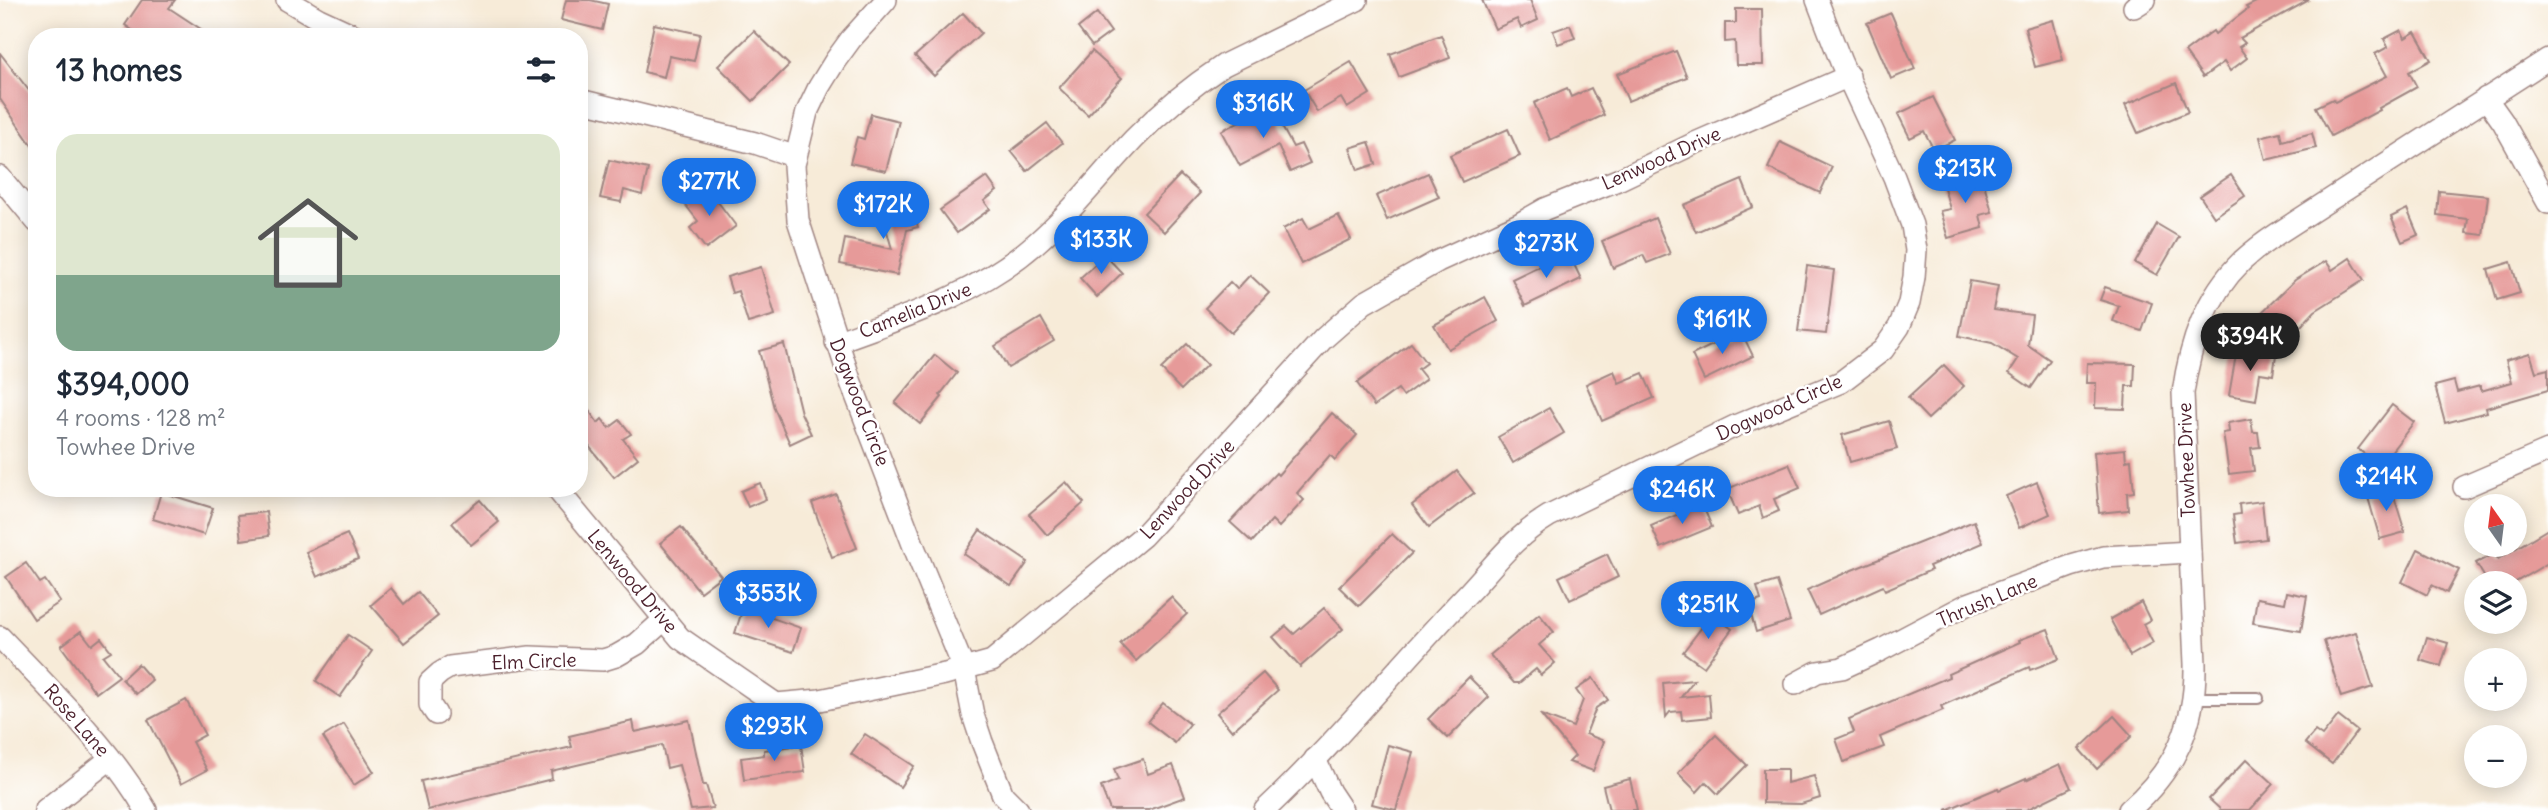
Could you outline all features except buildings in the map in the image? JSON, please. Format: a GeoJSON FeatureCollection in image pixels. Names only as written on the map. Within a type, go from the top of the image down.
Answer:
{"type":"FeatureCollection","features":[{"type":"Feature","properties":{"kind":"street"},"geometry":{"type":"LineString","coordinates":[[287,0],[338,28]]}},
{"type":"Feature","properties":{"kind":"street","name":"Dogwood Circle"},"geometry":{"type":"LineString","coordinates":[[886,0],[851,39],[819,87],[807,112],[796,157],[798,220],[836,342],[964,669],[982,742],[1003,795],[1018,810]]}},
{"type":"Feature","properties":{"kind":"street","name":"Camelia Drive"},"geometry":{"type":"LineString","coordinates":[[836,342],[952,299],[996,275],[1035,245],[1136,137],[1170,105],[1224,65],[1357,0]]}},
{"type":"Feature","properties":{"kind":"street","name":"Dogwood Circle"},"geometry":{"type":"LineString","coordinates":[[1265,810],[1315,759],[1488,568],[1527,530],[1549,516],[1735,426],[1840,382],[1883,350],[1899,327],[1909,303],[1914,276],[1916,250],[1912,225],[1817,0]]}},
{"type":"Feature","properties":{"kind":"street","name":"Towhee Drive"},"geometry":{"type":"LineString","coordinates":[[2140,807],[2175,756],[2185,735],[2193,698],[2195,664],[2183,393],[2195,337],[2221,285],[2243,260],[2277,234],[2548,59]]}},
{"type":"Feature","properties":{"kind":"street","name":"Lenwood Drive"},"geometry":{"type":"LineString","coordinates":[[563,497],[680,638],[776,704],[820,700],[992,661],[1143,536],[1323,340],[1364,303],[1438,261],[1519,224],[1545,209],[1620,179],[1849,76]]}},
{"type":"Feature","properties":{"kind":"street"},"geometry":{"type":"LineString","coordinates":[[2486,98],[2503,122],[2548,203]]}},
{"type":"Feature","properties":{"kind":"street"},"geometry":{"type":"LineString","coordinates":[[588,102],[755,144],[796,157]]}},
{"type":"Feature","properties":{"kind":"street"},"geometry":{"type":"LineString","coordinates":[[0,177],[28,211]]}},
{"type":"Feature","properties":{"kind":"street"},"geometry":{"type":"LineString","coordinates":[[2464,487],[2548,451]]}},
{"type":"Feature","properties":{"kind":"street","name":"Thrush Lane"},"geometry":{"type":"LineString","coordinates":[[1795,684],[1817,672],[1842,668],[1881,650],[1968,604],[2071,565],[2103,557],[2190,552]]}},
{"type":"Feature","properties":{"kind":"street","name":"Elm Circle"},"geometry":{"type":"LineString","coordinates":[[436,714],[430,705],[430,682],[450,667],[530,657],[603,660],[637,644],[665,619]]}},
{"type":"Feature","properties":{"kind":"street","name":"Rose Lane"},"geometry":{"type":"LineString","coordinates":[[0,637],[57,697],[110,759],[146,810]]}},
{"type":"Feature","properties":{"kind":"street"},"geometry":{"type":"LineString","coordinates":[[45,810],[110,759]]}},
{"type":"Feature","properties":{"kind":"street"},"geometry":{"type":"LineString","coordinates":[[1315,759],[1330,792],[1342,810]]}},
{"type":"Feature","properties":{"kind":"lane"},"geometry":{"type":"LineString","coordinates":[[2193,698],[2258,698]]}}]}
